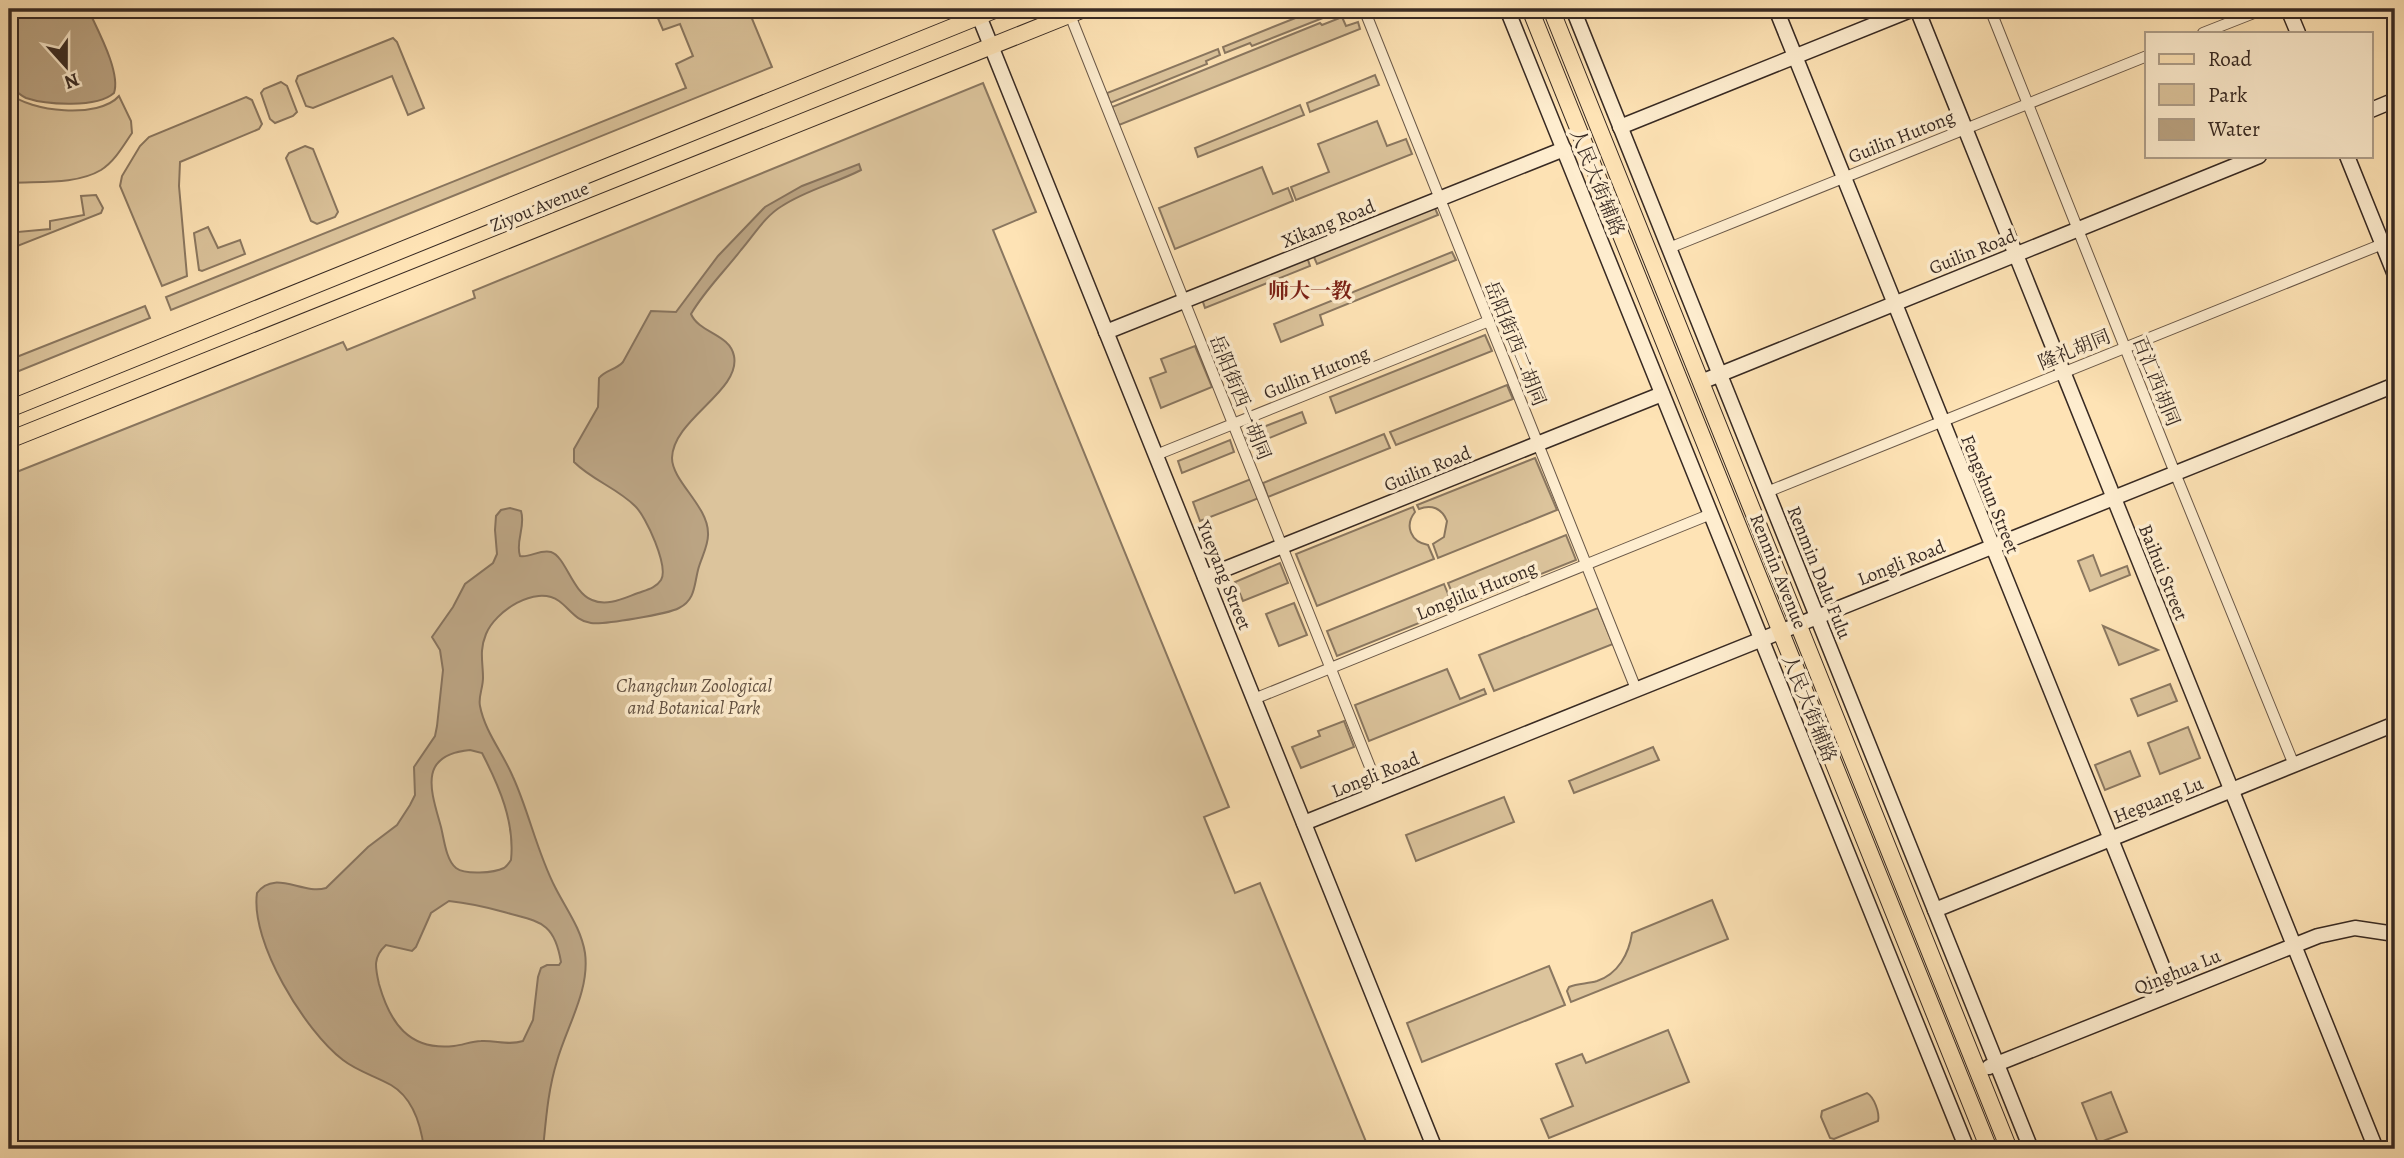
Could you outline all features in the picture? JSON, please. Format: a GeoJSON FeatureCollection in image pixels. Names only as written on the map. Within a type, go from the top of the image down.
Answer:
{"type":"FeatureCollection","features":[{"type":"Feature","properties":{"kind":"main road","name":"Ziyou Avenue"},"geometry":{"type":"LineString","coordinates":[[9,409],[997,9]]}},
{"type":"Feature","properties":{"kind":"main road","name":"Renmin Avenue"},"geometry":{"type":"LineString","coordinates":[[1530,9],[1989,1149]]}},
{"type":"Feature","properties":{"kind":"main road","name":"Renmin Avenue"},"geometry":{"type":"LineString","coordinates":[[1551,9],[2009,1149]]}},
{"type":"Feature","properties":{"kind":"main road","name":"Ziyou Avenue"},"geometry":{"type":"LineString","coordinates":[[9,440],[1077,12]]}},
{"type":"Feature","properties":{"kind":"street","name":"岳阳街西二胡同"},"geometry":{"type":"LineString","coordinates":[[1364,9],[1636,689]]}},
{"type":"Feature","properties":{"kind":"street","name":"人民大街辅路"},"geometry":{"type":"LineString","coordinates":[[1507,9],[1967,1149]]}},
{"type":"Feature","properties":{"kind":"street","name":"Renmin Dalu Fulu"},"geometry":{"type":"LineString","coordinates":[[1573,9],[2031,1149]]}},
{"type":"Feature","properties":{"kind":"street","name":"Fengshun Street"},"geometry":{"type":"LineString","coordinates":[[1776,9],[2173,993]]}},
{"type":"Feature","properties":{"kind":"street"},"geometry":{"type":"LineString","coordinates":[[1620,127],[1915,9]]}},
{"type":"Feature","properties":{"kind":"street","name":"Baihui Street"},"geometry":{"type":"LineString","coordinates":[[1915,9],[1966,128],[2376,1149]]}},
{"type":"Feature","properties":{"kind":"street","name":"百汇西胡同"},"geometry":{"type":"LineString","coordinates":[[1990,9],[2294,765]]}},
{"type":"Feature","properties":{"kind":"street"},"geometry":{"type":"LineString","coordinates":[[2206,32],[2264,9]]}},
{"type":"Feature","properties":{"kind":"street"},"geometry":{"type":"LineString","coordinates":[[2288,9],[2298,32]]}},
{"type":"Feature","properties":{"kind":"street","name":"岳阳街西一胡同"},"geometry":{"type":"LineString","coordinates":[[1077,12],[1184,300],[1380,792]]}},
{"type":"Feature","properties":{"kind":"street","name":"Yueyang Street"},"geometry":{"type":"LineString","coordinates":[[979,16],[1435,1149]]}},
{"type":"Feature","properties":{"kind":"street","name":"Guilin Hutong"},"geometry":{"type":"LineString","coordinates":[[1669,248],[2145,57]]}},
{"type":"Feature","properties":{"kind":"street"},"geometry":{"type":"LineString","coordinates":[[2372,110],[2395,100]]}},
{"type":"Feature","properties":{"kind":"street","name":"Xikang Road"},"geometry":{"type":"LineString","coordinates":[[1106,332],[1564,149]]}},
{"type":"Feature","properties":{"kind":"street","name":"Guilin Road"},"geometry":{"type":"LineString","coordinates":[[1701,382],[2254,158]]}},
{"type":"Feature","properties":{"kind":"street"},"geometry":{"type":"LineString","coordinates":[[2348,158],[2389,242],[2395,275]]}},
{"type":"Feature","properties":{"kind":"street","name":"隆礼胡同"},"geometry":{"type":"LineString","coordinates":[[1767,492],[2389,242]]}},
{"type":"Feature","properties":{"kind":"street","name":"Gullin Hutong"},"geometry":{"type":"LineString","coordinates":[[1156,455],[1489,321]]}},
{"type":"Feature","properties":{"kind":"street","name":"Longli Road"},"geometry":{"type":"LineString","coordinates":[[1304,823],[2395,385]]}},
{"type":"Feature","properties":{"kind":"street","name":"Guilin Road"},"geometry":{"type":"LineString","coordinates":[[1205,577],[1662,394]]}},
{"type":"Feature","properties":{"kind":"street","name":"Longlilu Hutong"},"geometry":{"type":"LineString","coordinates":[[1254,699],[1711,514]]}},
{"type":"Feature","properties":{"kind":"street","name":"Heguang Lu"},"geometry":{"type":"LineString","coordinates":[[1935,910],[2395,724]]}},
{"type":"Feature","properties":{"kind":"street","name":"Qinghua Lu"},"geometry":{"type":"LineString","coordinates":[[1978,1072],[2294,945],[2343,929],[2370,929],[2395,934]]}},
{"type":"Feature","properties":{"kind":"green space"},"geometry":{"type":"Polygon","coordinates":[[[654,9],[748,9],[772,67],[171,310],[166,297],[686,88],[676,64],[693,56],[680,24],[663,30],[654,9]]]}},
{"type":"Feature","properties":{"kind":"green space"},"geometry":{"type":"Polygon","coordinates":[[[1318,9],[1343,10],[1252,46],[1250,43],[1225,53],[1223,47],[1318,9]]]}},
{"type":"Feature","properties":{"kind":"green space"},"geometry":{"type":"Polygon","coordinates":[[[1342,17],[1346,26],[1358,22],[1360,29],[1119,125],[1112,107],[1320,23],[1322,25],[1342,17]]]}},
{"type":"Feature","properties":{"kind":"green space"},"geometry":{"type":"Polygon","coordinates":[[[393,38],[424,108],[408,115],[392,76],[313,108],[306,106],[296,81],[298,76],[393,38]]]}},
{"type":"Feature","properties":{"kind":"green space"},"geometry":{"type":"Polygon","coordinates":[[[1218,49],[1220,55],[1206,61],[1207,64],[1110,103],[1107,93],[1218,49]]]}},
{"type":"Feature","properties":{"kind":"green space"},"geometry":{"type":"Polygon","coordinates":[[[1375,75],[1379,85],[1310,112],[1307,103],[1375,75]]]}},
{"type":"Feature","properties":{"kind":"green space"},"geometry":{"type":"Polygon","coordinates":[[[281,82],[287,86],[297,112],[275,123],[270,119],[261,93],[281,82]]]}},
{"type":"Feature","properties":{"kind":"green space","name":"Changchun Zoological and Botanical Park"},"geometry":{"type":"Polygon","coordinates":[[[983,83],[1036,212],[993,230],[1229,807],[1204,817],[1235,893],[1260,883],[1369,1149],[9,1149],[9,475],[343,342],[347,350],[475,298],[473,291],[983,83]]]}},
{"type":"Feature","properties":{"kind":"green space"},"geometry":{"type":"Polygon","coordinates":[[[9,93],[32,105],[64,110],[96,108],[119,96],[131,121],[132,133],[110,162],[91,175],[69,180],[10,183],[9,132],[13,125],[9,114],[9,93]]]}},
{"type":"Feature","properties":{"kind":"green space"},"geometry":{"type":"Polygon","coordinates":[[[246,97],[252,100],[262,124],[259,129],[180,162],[179,186],[187,276],[162,286],[120,186],[122,176],[140,146],[149,137],[246,97]]]}},
{"type":"Feature","properties":{"kind":"green space"},"geometry":{"type":"Polygon","coordinates":[[[1300,105],[1304,115],[1198,157],[1195,148],[1300,105]]]}},
{"type":"Feature","properties":{"kind":"green space"},"geometry":{"type":"Polygon","coordinates":[[[1377,121],[1387,146],[1406,139],[1412,154],[1296,200],[1291,187],[1329,172],[1318,144],[1377,121]]]}},
{"type":"Feature","properties":{"kind":"green space"},"geometry":{"type":"Polygon","coordinates":[[[305,146],[313,149],[338,212],[335,217],[317,224],[311,221],[286,158],[289,153],[305,146]]]}},
{"type":"Feature","properties":{"kind":"green space"},"geometry":{"type":"Polygon","coordinates":[[[1262,167],[1273,194],[1288,188],[1293,201],[1175,249],[1159,208],[1262,167]]]}},
{"type":"Feature","properties":{"kind":"green space"},"geometry":{"type":"Polygon","coordinates":[[[96,195],[103,208],[101,213],[15,247],[11,245],[9,213],[11,222],[17,221],[18,232],[50,229],[50,221],[84,215],[81,196],[96,195]]]}},
{"type":"Feature","properties":{"kind":"green space"},"geometry":{"type":"Polygon","coordinates":[[[1434,206],[1438,215],[1317,264],[1313,255],[1434,206]]]}},
{"type":"Feature","properties":{"kind":"green space"},"geometry":{"type":"Polygon","coordinates":[[[208,227],[218,248],[240,240],[245,254],[199,270],[194,233],[208,227]]]}},
{"type":"Feature","properties":{"kind":"green space"},"geometry":{"type":"Polygon","coordinates":[[[1452,252],[1456,260],[1320,315],[1323,325],[1281,342],[1274,324],[1452,252]]]}},
{"type":"Feature","properties":{"kind":"green space"},"geometry":{"type":"Polygon","coordinates":[[[1307,257],[1310,266],[1205,308],[1202,299],[1307,257]]]}},
{"type":"Feature","properties":{"kind":"green space"},"geometry":{"type":"Polygon","coordinates":[[[145,306],[150,318],[9,375],[9,360],[145,306]]]}},
{"type":"Feature","properties":{"kind":"green space"},"geometry":{"type":"Polygon","coordinates":[[[1485,335],[1492,351],[1336,413],[1330,397],[1485,335]]]}},
{"type":"Feature","properties":{"kind":"green space"},"geometry":{"type":"Polygon","coordinates":[[[1195,346],[1212,387],[1161,408],[1150,378],[1166,372],[1161,359],[1195,346]]]}},
{"type":"Feature","properties":{"kind":"green space"},"geometry":{"type":"Polygon","coordinates":[[[1507,385],[1513,399],[1396,445],[1390,432],[1507,385]]]}},
{"type":"Feature","properties":{"kind":"green space"},"geometry":{"type":"Polygon","coordinates":[[[1302,412],[1306,423],[1250,446],[1245,434],[1302,412]]]}},
{"type":"Feature","properties":{"kind":"green space"},"geometry":{"type":"Polygon","coordinates":[[[1384,434],[1390,448],[1268,497],[1263,483],[1384,434]]]}},
{"type":"Feature","properties":{"kind":"green space"},"geometry":{"type":"Polygon","coordinates":[[[1230,440],[1234,452],[1182,473],[1178,461],[1230,440]]]}},
{"type":"Feature","properties":{"kind":"green space"},"geometry":{"type":"Polygon","coordinates":[[[1535,458],[1557,510],[1438,558],[1433,544],[1444,537],[1447,521],[1436,508],[1419,509],[1417,505],[1535,458]]]}},
{"type":"Feature","properties":{"kind":"green space"},"geometry":{"type":"Polygon","coordinates":[[[1251,479],[1259,498],[1200,521],[1193,502],[1251,479]]]}},
{"type":"Feature","properties":{"kind":"green space"},"geometry":{"type":"Polygon","coordinates":[[[1413,507],[1415,512],[1410,523],[1411,533],[1417,541],[1428,545],[1434,559],[1317,606],[1296,554],[1413,507]]]}},
{"type":"Feature","properties":{"kind":"green space"},"geometry":{"type":"Polygon","coordinates":[[[1566,535],[1576,560],[1458,607],[1448,583],[1566,535]]]}},
{"type":"Feature","properties":{"kind":"green space"},"geometry":{"type":"Polygon","coordinates":[[[2093,555],[2101,576],[2127,566],[2130,575],[2090,591],[2078,561],[2093,555]]]}},
{"type":"Feature","properties":{"kind":"green space"},"geometry":{"type":"Polygon","coordinates":[[[1280,563],[1288,583],[1243,601],[1235,582],[1280,563]]]}},
{"type":"Feature","properties":{"kind":"green space"},"geometry":{"type":"Polygon","coordinates":[[[1444,584],[1454,609],[1337,656],[1327,631],[1444,584]]]}},
{"type":"Feature","properties":{"kind":"green space"},"geometry":{"type":"Polygon","coordinates":[[[1294,603],[1307,635],[1279,646],[1266,614],[1294,603]]]}},
{"type":"Feature","properties":{"kind":"green space"},"geometry":{"type":"Polygon","coordinates":[[[1598,608],[1613,644],[1494,691],[1479,655],[1598,608]]]}},
{"type":"Feature","properties":{"kind":"green space"},"geometry":{"type":"Polygon","coordinates":[[[2103,626],[2158,650],[2119,665],[2103,626]]]}},
{"type":"Feature","properties":{"kind":"green space"},"geometry":{"type":"Polygon","coordinates":[[[1447,669],[1460,699],[1484,689],[1486,694],[1369,741],[1355,705],[1447,669]]]}},
{"type":"Feature","properties":{"kind":"green space"},"geometry":{"type":"Polygon","coordinates":[[[2170,684],[2177,701],[2138,716],[2131,699],[2170,684]]]}},
{"type":"Feature","properties":{"kind":"green space"},"geometry":{"type":"Polygon","coordinates":[[[1344,721],[1354,747],[1301,768],[1292,747],[1320,736],[1318,731],[1344,721]]]}},
{"type":"Feature","properties":{"kind":"green space"},"geometry":{"type":"Polygon","coordinates":[[[2188,727],[2200,758],[2160,774],[2148,743],[2188,727]]]}},
{"type":"Feature","properties":{"kind":"green space"},"geometry":{"type":"Polygon","coordinates":[[[1653,747],[1659,760],[1574,793],[1569,781],[1653,747]]]}},
{"type":"Feature","properties":{"kind":"green space"},"geometry":{"type":"Polygon","coordinates":[[[2130,751],[2140,776],[2105,790],[2095,765],[2130,751]]]}},
{"type":"Feature","properties":{"kind":"green space"},"geometry":{"type":"Polygon","coordinates":[[[1504,797],[1514,822],[1416,861],[1406,835],[1504,797]]]}},
{"type":"Feature","properties":{"kind":"green space"},"geometry":{"type":"Polygon","coordinates":[[[1712,900],[1728,939],[1571,1002],[1567,991],[1569,987],[1597,981],[1617,968],[1625,956],[1632,933],[1712,900]]]}},
{"type":"Feature","properties":{"kind":"green space"},"geometry":{"type":"Polygon","coordinates":[[[1549,966],[1565,1005],[1422,1062],[1407,1023],[1549,966]]]}},
{"type":"Feature","properties":{"kind":"green space"},"geometry":{"type":"Polygon","coordinates":[[[1668,1030],[1689,1082],[1549,1138],[1541,1119],[1573,1106],[1556,1064],[1582,1054],[1586,1063],[1668,1030]]]}},
{"type":"Feature","properties":{"kind":"green space"},"geometry":{"type":"Polygon","coordinates":[[[2111,1092],[2127,1132],[2098,1143],[2082,1103],[2111,1092]]]}},
{"type":"Feature","properties":{"kind":"green space"},"geometry":{"type":"Polygon","coordinates":[[[1867,1093],[1876,1106],[1878,1121],[1834,1139],[1830,1138],[1821,1117],[1822,1111],[1867,1093]]]}},
{"type":"Feature","properties":{"kind":"water"},"geometry":{"type":"Polygon","coordinates":[[[9,9],[88,9],[111,62],[114,93],[96,101],[72,104],[35,100],[19,94],[9,84],[9,9]]]}},
{"type":"Feature","properties":{"kind":"water"},"geometry":{"type":"Polygon","coordinates":[[[859,164],[861,170],[801,195],[770,215],[708,289],[691,314],[701,325],[727,343],[734,356],[733,369],[727,381],[683,431],[675,444],[672,458],[678,476],[702,513],[708,533],[693,592],[688,601],[679,608],[662,613],[621,621],[591,623],[577,617],[559,601],[539,596],[528,598],[507,609],[486,634],[482,651],[482,716],[519,790],[549,874],[580,935],[586,967],[577,1008],[554,1072],[543,1149],[424,1149],[418,1122],[399,1090],[343,1060],[328,1047],[297,1007],[271,960],[262,936],[257,913],[257,893],[272,883],[326,888],[368,847],[397,825],[410,805],[415,795],[414,767],[435,736],[437,726],[443,670],[440,650],[432,637],[465,584],[493,563],[497,554],[496,516],[501,510],[510,508],[521,511],[520,556],[547,551],[556,555],[579,590],[592,600],[604,603],[615,601],[659,583],[663,573],[662,564],[650,530],[640,512],[628,500],[574,462],[574,449],[598,407],[599,378],[623,362],[651,311],[676,312],[718,256],[765,207],[802,186],[859,164]],[[470,750],[453,753],[435,767],[432,777],[434,800],[446,849],[456,868],[466,872],[494,871],[504,868],[511,860],[511,832],[500,791],[482,753],[470,750]],[[449,901],[431,913],[412,951],[386,945],[379,954],[376,963],[379,984],[389,1011],[404,1032],[425,1044],[454,1046],[478,1041],[523,1041],[533,1020],[541,968],[559,965],[561,962],[554,938],[549,930],[535,921],[449,901]]]}},
{"type":"Feature","properties":{"kind":"district","name":"师大一教"},"geometry":{"type":"Point","coordinates":[1310,291]}}]}
